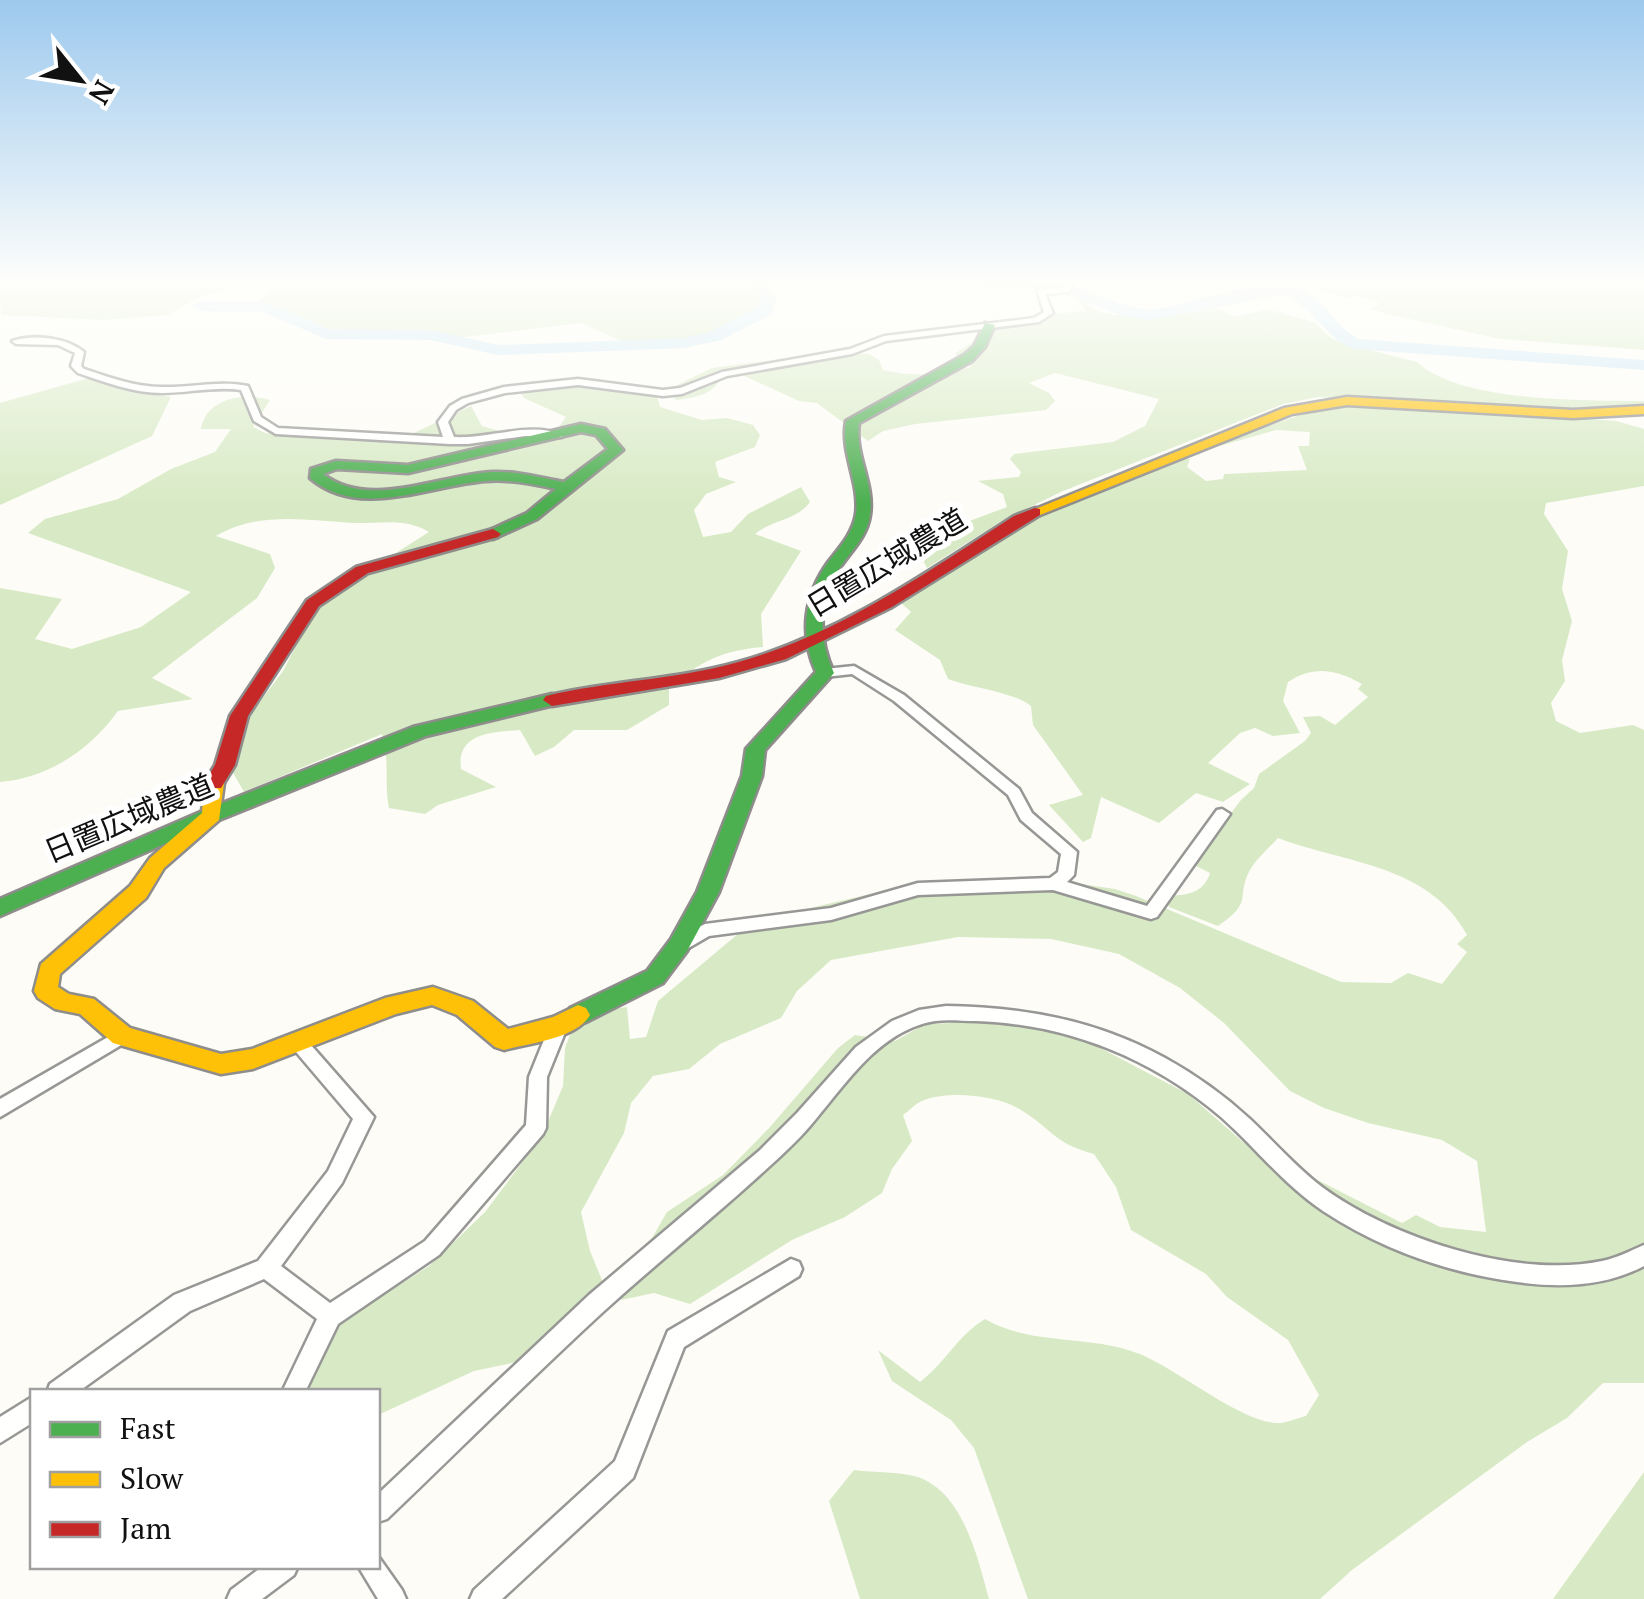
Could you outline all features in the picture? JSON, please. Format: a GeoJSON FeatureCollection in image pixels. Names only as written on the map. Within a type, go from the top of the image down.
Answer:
{"type":"FeatureCollection","features":[{"type":"Feature","properties":{"kind":"street"},"geometry":{"type":"LineString","coordinates":[[79,355],[76,366],[82,372],[137,387],[160,390],[226,384],[245,388],[257,419],[276,431],[450,440],[558,435]]}},
{"type":"Feature","properties":{"kind":"street"},"geometry":{"type":"LineString","coordinates":[[450,440],[442,422],[453,408],[477,396],[578,382],[652,392],[682,391],[726,374],[828,355]]}},
{"type":"Feature","properties":{"kind":"street"},"geometry":{"type":"LineString","coordinates":[[825,673],[812,644],[828,577],[853,541],[864,512],[862,479],[848,444],[853,421],[891,394],[958,364],[970,355]]}},
{"type":"Feature","properties":{"kind":"street","name":"日置広域農道"},"geometry":{"type":"LineString","coordinates":[[0,908],[212,815],[420,731],[534,702],[739,668],[812,644],[875,611],[1018,518],[1288,411],[1346,401],[1530,413],[1644,410]]}},
{"type":"Feature","properties":{"kind":"street"},"geometry":{"type":"LineString","coordinates":[[568,487],[491,476],[410,491],[355,494],[330,490],[316,472],[336,465],[408,469],[592,428],[610,440],[616,450],[568,487],[552,506],[522,524],[380,562],[353,572],[327,589],[272,662],[239,716],[225,765],[214,783],[212,815],[157,864],[138,892],[49,970],[46,992],[63,1002],[86,1006],[122,1036],[222,1064],[253,1059],[393,1005],[433,996],[464,1008],[504,1040],[559,1025],[655,977],[679,945],[726,849],[752,776],[756,749],[825,673],[854,670],[899,698],[1014,792],[1026,816],[1069,852],[1066,875],[1053,884]]}},
{"type":"Feature","properties":{"kind":"street"},"geometry":{"type":"LineString","coordinates":[[679,945],[705,930],[831,914],[918,890],[1053,884],[1152,913],[1222,814]]}},
{"type":"Feature","properties":{"kind":"street"},"geometry":{"type":"LineString","coordinates":[[380,1508],[598,1302],[789,1135],[847,1067],[874,1043],[917,1018],[1028,1016],[1078,1028],[1140,1053],[1218,1102],[1328,1203],[1410,1244],[1458,1262],[1569,1278],[1620,1270],[1644,1255]]}},
{"type":"Feature","properties":{"kind":"street"},"geometry":{"type":"LineString","coordinates":[[294,1389],[330,1316],[432,1248],[536,1128],[538,1077],[559,1025]]}},
{"type":"Feature","properties":{"kind":"street"},"geometry":{"type":"LineString","coordinates":[[0,1109],[122,1036]]}},
{"type":"Feature","properties":{"kind":"street"},"geometry":{"type":"LineString","coordinates":[[62,1389],[182,1302],[266,1268],[336,1177],[364,1117],[297,1041]]}},
{"type":"Feature","properties":{"kind":"street"},"geometry":{"type":"LineString","coordinates":[[266,1268],[330,1316]]}},
{"type":"Feature","properties":{"kind":"street"},"geometry":{"type":"LineString","coordinates":[[484,1599],[624,1469],[676,1339],[792,1269]]}},
{"type":"Feature","properties":{"kind":"street"},"geometry":{"type":"LineString","coordinates":[[0,1431],[30,1410]]}},
{"type":"Feature","properties":{"kind":"street"},"geometry":{"type":"LineString","coordinates":[[240,1599],[281,1569]]}},
{"type":"Feature","properties":{"kind":"street"},"geometry":{"type":"LineString","coordinates":[[373,1569],[393,1599]]}},
{"type":"Feature","properties":{"kind":"green space"},"geometry":{"type":"Polygon","coordinates":[[[816,355],[870,355],[879,360],[883,370],[905,374],[939,374],[971,367],[956,355],[1388,355],[1417,362],[1463,385],[1493,392],[1525,397],[1644,401],[1644,406],[1570,410],[1318,397],[1283,404],[1063,491],[1005,519],[927,568],[918,550],[951,528],[1007,507],[1003,494],[978,481],[1019,477],[1021,472],[1010,459],[1014,454],[1113,442],[1145,426],[1159,399],[1055,373],[1029,383],[1049,393],[1055,401],[1046,410],[915,424],[883,431],[868,441],[817,403],[799,401],[740,374],[723,376],[709,391],[691,398],[676,400],[669,389],[712,368],[816,355]]]}},
{"type":"Feature","properties":{"kind":"green space"},"geometry":{"type":"Polygon","coordinates":[[[103,374],[132,391],[171,397],[152,436],[0,505],[0,403],[103,374]]]}},
{"type":"Feature","properties":{"kind":"green space"},"geometry":{"type":"Polygon","coordinates":[[[575,377],[655,389],[660,407],[702,420],[727,418],[753,425],[760,435],[755,447],[715,462],[719,477],[736,482],[706,494],[694,510],[703,537],[731,532],[748,514],[801,487],[810,502],[791,517],[755,534],[801,551],[761,614],[763,647],[723,655],[692,670],[669,686],[669,705],[627,730],[574,730],[554,747],[535,756],[520,730],[478,737],[464,748],[461,769],[496,787],[438,805],[425,814],[389,808],[382,734],[244,792],[227,762],[226,734],[259,703],[283,671],[314,611],[336,591],[429,532],[411,524],[392,522],[282,519],[248,523],[216,536],[270,554],[275,568],[257,598],[152,678],[193,699],[118,711],[95,738],[66,760],[35,775],[0,782],[0,588],[62,599],[35,639],[72,649],[141,627],[191,592],[28,533],[45,519],[118,499],[171,469],[215,452],[231,429],[201,429],[204,419],[218,404],[238,397],[270,400],[253,427],[265,433],[401,439],[471,406],[482,426],[514,435],[558,428],[566,417],[524,398],[518,388],[575,377]]]}},
{"type":"Feature","properties":{"kind":"green space"},"geometry":{"type":"Polygon","coordinates":[[[1387,404],[1616,421],[1644,429],[1644,486],[1546,503],[1544,514],[1568,551],[1562,589],[1572,621],[1562,660],[1565,681],[1551,703],[1556,721],[1580,733],[1633,725],[1644,730],[1644,1383],[1603,1383],[1567,1418],[1527,1442],[1352,1570],[1320,1599],[1028,1599],[974,1448],[951,1420],[892,1381],[878,1350],[920,1382],[985,1319],[1022,1333],[1101,1344],[1140,1354],[1227,1405],[1261,1420],[1280,1423],[1306,1416],[1319,1395],[1288,1340],[1227,1297],[1206,1274],[1131,1230],[1116,1187],[1094,1154],[1061,1140],[1011,1105],[973,1096],[933,1098],[903,1115],[912,1141],[892,1169],[882,1193],[845,1217],[792,1240],[690,1304],[654,1293],[621,1300],[625,1264],[652,1238],[667,1212],[723,1175],[838,1048],[855,1035],[895,1041],[925,1024],[976,1022],[1023,1025],[1087,1041],[1188,1094],[1243,1142],[1402,1223],[1416,1215],[1440,1227],[1486,1232],[1477,1161],[1442,1140],[1368,1123],[1290,1091],[1224,1023],[1180,988],[1119,954],[1051,939],[958,937],[831,960],[797,991],[781,1018],[720,1044],[689,1069],[653,1076],[631,1103],[624,1133],[581,1212],[590,1251],[604,1285],[526,1360],[474,1371],[380,1414],[380,1389],[302,1389],[335,1328],[358,1305],[390,1291],[429,1266],[485,1212],[542,1136],[563,1086],[565,1048],[571,1032],[590,1012],[627,1007],[630,1039],[646,1037],[658,1001],[745,928],[785,914],[913,884],[1033,877],[1115,889],[1136,896],[1341,982],[1391,983],[1408,973],[1442,984],[1467,952],[1457,944],[1467,935],[1451,911],[1431,893],[1383,869],[1278,838],[1250,870],[1236,911],[1218,926],[1169,907],[1167,896],[1193,892],[1207,880],[1210,873],[1192,864],[1254,788],[1259,774],[1311,733],[1303,717],[1320,716],[1335,725],[1368,697],[1358,689],[1362,684],[1325,671],[1306,673],[1288,682],[1283,701],[1300,733],[1273,736],[1255,728],[1240,733],[1208,763],[1250,784],[1223,802],[1196,793],[1159,823],[1101,797],[1091,838],[1083,842],[1049,805],[1083,795],[1033,725],[1031,706],[1004,694],[948,679],[940,660],[895,630],[911,612],[901,603],[1037,517],[1180,458],[1190,459],[1187,467],[1206,481],[1223,479],[1224,474],[1307,470],[1298,446],[1309,446],[1310,432],[1276,430],[1184,456],[1317,409],[1387,404]]]}},
{"type":"Feature","properties":{"kind":"green space"},"geometry":{"type":"Polygon","coordinates":[[[854,1470],[907,1475],[937,1488],[968,1532],[989,1599],[860,1599],[829,1501],[854,1470]]]}},
{"type":"Feature","properties":{"kind":"green space"},"geometry":{"type":"Polygon","coordinates":[[[1644,1472],[1644,1599],[1553,1599],[1644,1472]]]}},
{"type":"Feature","properties":{"kind":"waterway"},"geometry":{"type":"LineString","coordinates":[[1501,355],[1644,365]]}},
{"type":"Feature","properties":{"kind":"traffic: fast"},"geometry":{"type":"LineString","coordinates":[[578,1015],[655,977],[679,945],[708,892],[752,776],[756,749],[825,673],[814,634],[816,607],[825,580],[855,536],[863,514],[862,490],[851,445],[853,421],[971,355]]}},
{"type":"Feature","properties":{"kind":"traffic: fast"},"geometry":{"type":"LineString","coordinates":[[493,534],[532,516],[616,450],[600,432],[581,428],[408,469],[336,465],[316,472],[317,478],[337,489],[358,494],[402,492],[491,476],[568,487]]}},
{"type":"Feature","properties":{"kind":"traffic: fast"},"geometry":{"type":"LineString","coordinates":[[0,908],[212,815],[420,731],[552,700]]}},
{"type":"Feature","properties":{"kind":"traffic: slow"},"geometry":{"type":"LineString","coordinates":[[1035,512],[1289,411],[1347,401],[1573,414],[1644,410]]}},
{"type":"Feature","properties":{"kind":"traffic: slow"},"geometry":{"type":"LineString","coordinates":[[214,783],[212,815],[157,863],[138,892],[49,970],[46,991],[63,1002],[86,1006],[122,1036],[221,1064],[253,1059],[393,1005],[433,996],[465,1008],[504,1040],[559,1025],[578,1015]]}},
{"type":"Feature","properties":{"kind":"traffic: jam"},"geometry":{"type":"LineString","coordinates":[[552,700],[719,673],[780,655],[886,604],[1035,512]]}},
{"type":"Feature","properties":{"kind":"traffic: jam"},"geometry":{"type":"LineString","coordinates":[[214,783],[225,765],[239,716],[313,603],[362,570],[493,534]]}}]}
